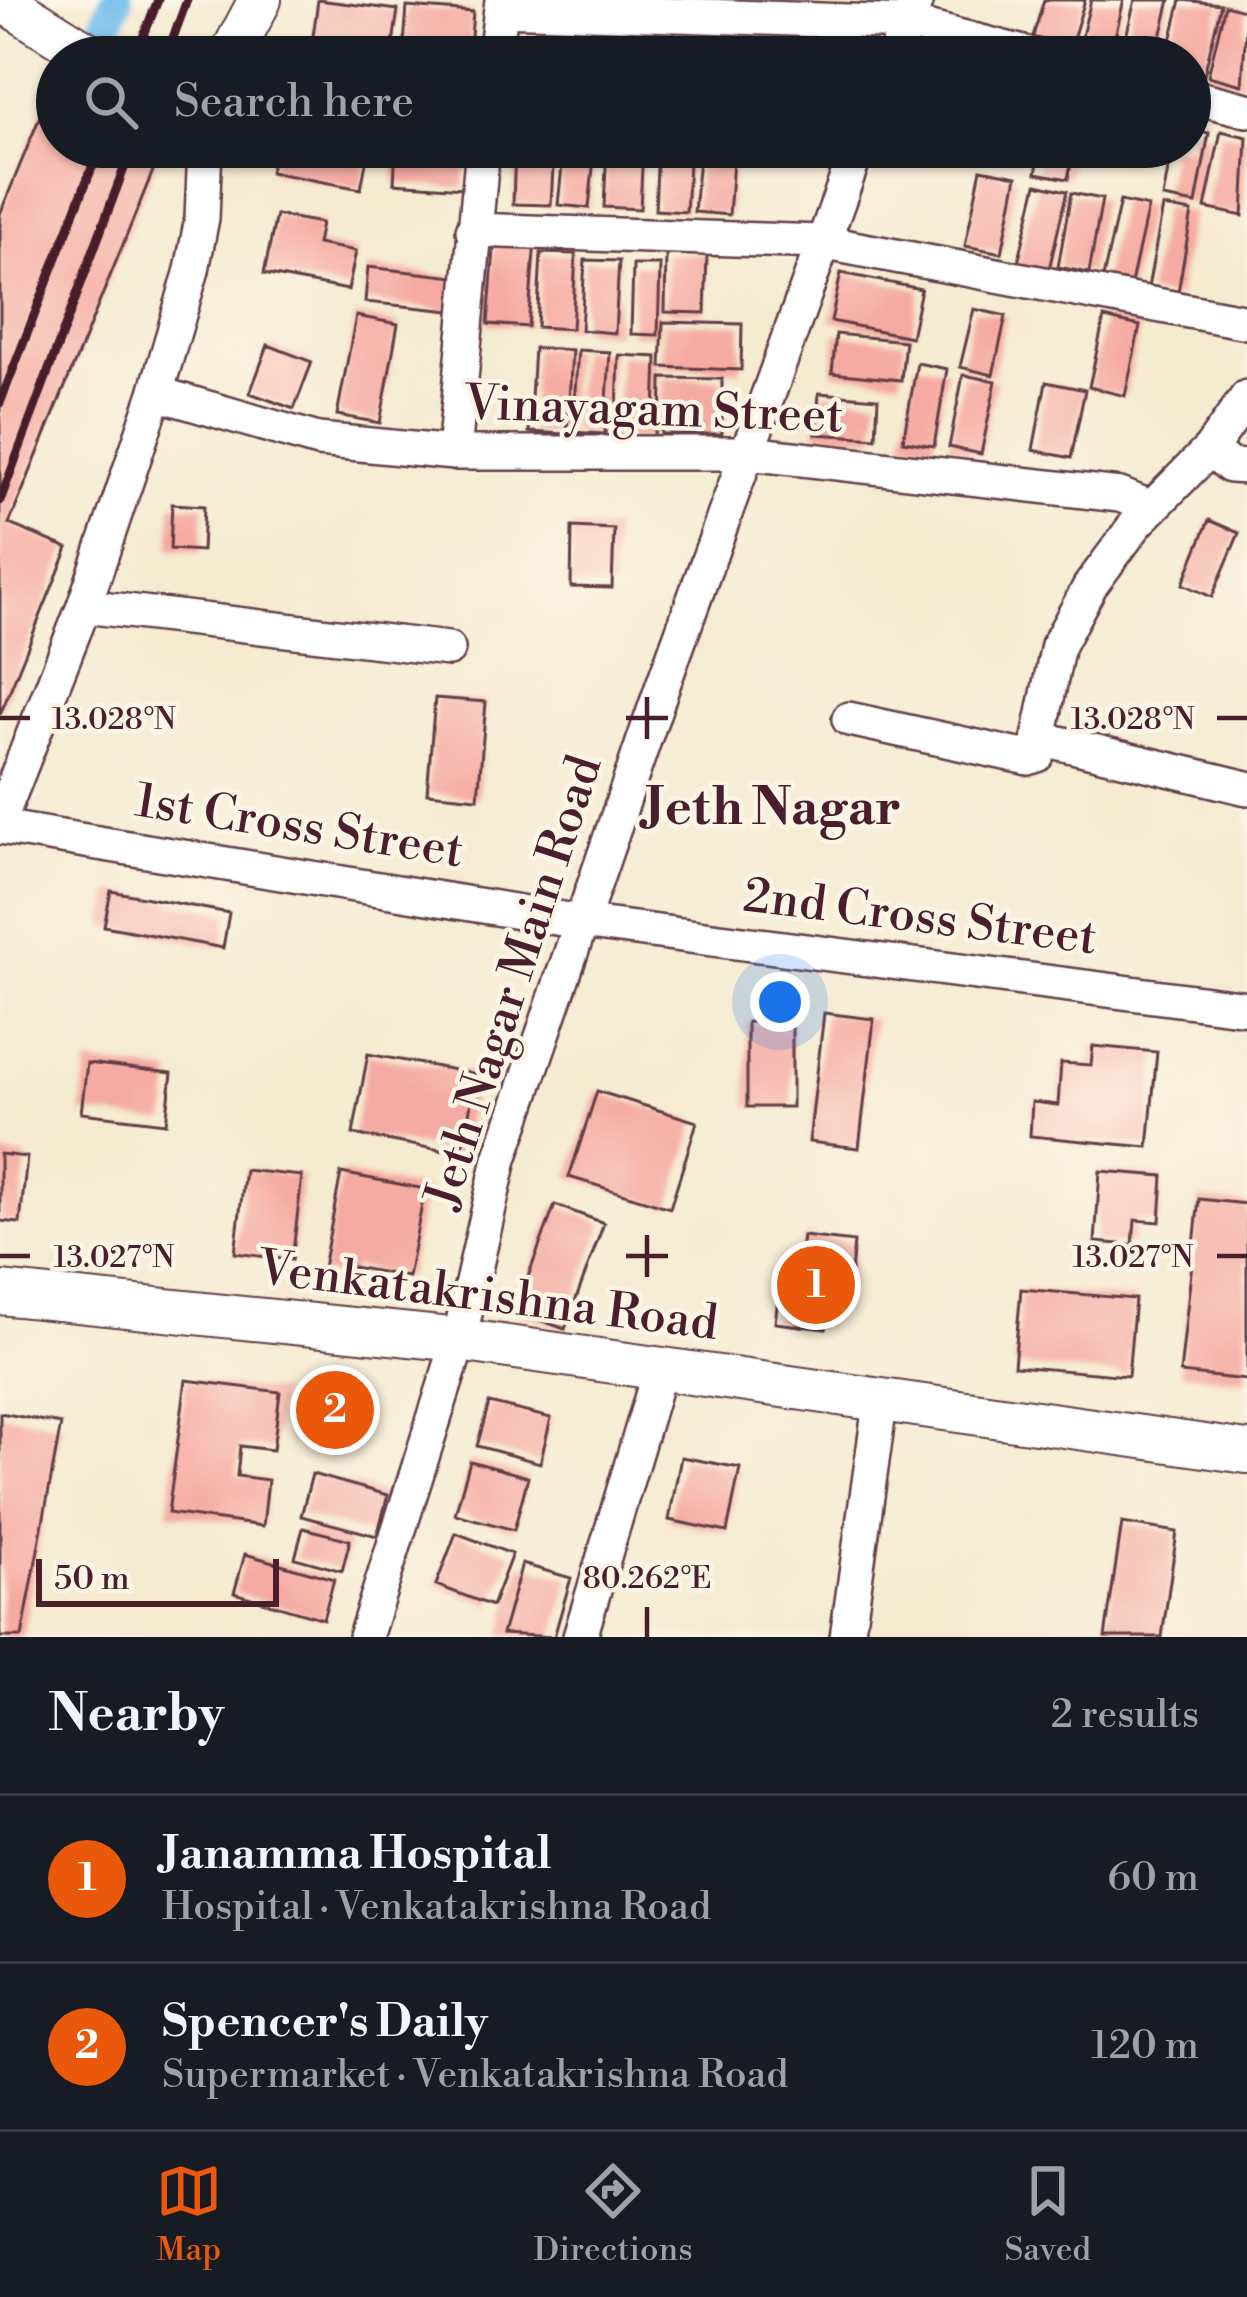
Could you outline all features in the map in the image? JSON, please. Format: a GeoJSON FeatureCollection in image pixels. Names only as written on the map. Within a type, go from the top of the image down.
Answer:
{"type":"FeatureCollection","features":[{"type":"Feature","properties":{"kind":"main road"},"geometry":{"type":"LineString","coordinates":[[241,36],[260,0]]}},
{"type":"Feature","properties":{"kind":"main road"},"geometry":{"type":"LineString","coordinates":[[2,3],[56,36]]}},
{"type":"Feature","properties":{"kind":"main road","name":"Venkatakrishna Road"},"geometry":{"type":"LineString","coordinates":[[0,1293],[459,1340],[1247,1452]]}},
{"type":"Feature","properties":{"kind":"street"},"geometry":{"type":"LineString","coordinates":[[497,36],[501,4],[911,12],[979,36]]}},
{"type":"Feature","properties":{"kind":"street"},"geometry":{"type":"LineString","coordinates":[[1211,101],[1247,110]]}},
{"type":"Feature","properties":{"kind":"street"},"geometry":{"type":"LineString","coordinates":[[0,823],[84,606],[156,393],[196,253],[203,168]]}},
{"type":"Feature","properties":{"kind":"street"},"geometry":{"type":"LineString","coordinates":[[454,453],[480,168]]}},
{"type":"Feature","properties":{"kind":"street","name":"Jeth Nagar Main Road"},"geometry":{"type":"LineString","coordinates":[[364,1637],[459,1340],[500,1160],[851,168]]}},
{"type":"Feature","properties":{"kind":"street"},"geometry":{"type":"LineString","coordinates":[[473,230],[821,242],[1247,322]]}},
{"type":"Feature","properties":{"kind":"street","name":"Vinayagam Street"},"geometry":{"type":"LineString","coordinates":[[156,393],[318,440],[454,453],[748,453],[1120,495],[1152,508]]}},
{"type":"Feature","properties":{"kind":"street"},"geometry":{"type":"LineString","coordinates":[[849,719],[1028,758],[1036,754],[1058,645],[1090,586],[1152,508],[1210,449],[1247,397]]}},
{"type":"Feature","properties":{"kind":"street"},"geometry":{"type":"LineString","coordinates":[[1210,449],[1230,466],[1247,467]]}},
{"type":"Feature","properties":{"kind":"street"},"geometry":{"type":"LineString","coordinates":[[84,606],[448,649]]}},
{"type":"Feature","properties":{"kind":"street"},"geometry":{"type":"LineString","coordinates":[[1039,738],[1247,788]]}},
{"type":"Feature","properties":{"kind":"street","name":"1st Cross Street"},"geometry":{"type":"LineString","coordinates":[[0,823],[581,922]]}},
{"type":"Feature","properties":{"kind":"street","name":"2nd Cross Street"},"geometry":{"type":"LineString","coordinates":[[581,922],[1247,1008]]}},
{"type":"Feature","properties":{"kind":"street"},"geometry":{"type":"LineString","coordinates":[[580,1637],[660,1370]]}},
{"type":"Feature","properties":{"kind":"street"},"geometry":{"type":"LineString","coordinates":[[847,1637],[881,1398]]}},
{"type":"Feature","properties":{"kind":"building"},"geometry":{"type":"Polygon","coordinates":[[[318,0],[398,10],[394,36],[313,36],[318,0]]]}},
{"type":"Feature","properties":{"kind":"building"},"geometry":{"type":"Polygon","coordinates":[[[1044,0],[1085,0],[1074,36],[1033,36],[1044,0]]]}},
{"type":"Feature","properties":{"kind":"building"},"geometry":{"type":"Polygon","coordinates":[[[1091,0],[1124,0],[1115,36],[1082,36],[1091,0]]]}},
{"type":"Feature","properties":{"kind":"building"},"geometry":{"type":"Polygon","coordinates":[[[1135,0],[1170,0],[1161,36],[1126,36],[1135,0]]]}},
{"type":"Feature","properties":{"kind":"building"},"geometry":{"type":"Polygon","coordinates":[[[1181,0],[1221,4],[1211,46],[1211,36],[1172,36],[1181,0]]]}},
{"type":"Feature","properties":{"kind":"building"},"geometry":{"type":"Polygon","coordinates":[[[1225,5],[1247,11],[1242,85],[1211,77],[1225,5]]]}},
{"type":"Feature","properties":{"kind":"building"},"geometry":{"type":"Polygon","coordinates":[[[407,7],[473,12],[471,36],[405,36],[407,7]]]}},
{"type":"Feature","properties":{"kind":"building"},"geometry":{"type":"Polygon","coordinates":[[[36,126],[36,168],[154,168],[9,524],[68,548],[0,715],[0,214],[36,126]]]}},
{"type":"Feature","properties":{"kind":"building"},"geometry":{"type":"Polygon","coordinates":[[[1221,131],[1247,137],[1243,216],[1205,208],[1221,131]]]}},
{"type":"Feature","properties":{"kind":"building"},"geometry":{"type":"Polygon","coordinates":[[[271,168],[365,168],[361,189],[270,172],[271,168]]]}},
{"type":"Feature","properties":{"kind":"building"},"geometry":{"type":"Polygon","coordinates":[[[395,168],[466,168],[464,188],[394,183],[395,168]]]}},
{"type":"Feature","properties":{"kind":"building"},"geometry":{"type":"Polygon","coordinates":[[[514,168],[553,168],[551,205],[513,204],[514,168]]]}},
{"type":"Feature","properties":{"kind":"building"},"geometry":{"type":"Polygon","coordinates":[[[562,168],[593,168],[589,208],[558,205],[562,168]]]}},
{"type":"Feature","properties":{"kind":"building"},"geometry":{"type":"Polygon","coordinates":[[[606,168],[642,168],[640,209],[604,207],[606,168]]]}},
{"type":"Feature","properties":{"kind":"building"},"geometry":{"type":"Polygon","coordinates":[[[657,168],[689,168],[686,212],[655,210],[657,168]]]}},
{"type":"Feature","properties":{"kind":"building"},"geometry":{"type":"Polygon","coordinates":[[[698,168],[732,168],[729,215],[694,212],[698,168]]]}},
{"type":"Feature","properties":{"kind":"building"},"geometry":{"type":"Polygon","coordinates":[[[1037,168],[1070,168],[1068,179],[1036,173],[1037,168]]]}},
{"type":"Feature","properties":{"kind":"building"},"geometry":{"type":"Polygon","coordinates":[[[1168,168],[1203,168],[1196,204],[1163,198],[1168,168]]]}},
{"type":"Feature","properties":{"kind":"building"},"geometry":{"type":"Polygon","coordinates":[[[981,169],[1017,176],[1002,253],[965,246],[981,169]]]}},
{"type":"Feature","properties":{"kind":"building"},"geometry":{"type":"Polygon","coordinates":[[[1037,184],[1067,191],[1047,278],[1016,271],[1037,184]]]}},
{"type":"Feature","properties":{"kind":"building"},"geometry":{"type":"Polygon","coordinates":[[[1071,193],[1102,199],[1089,273],[1058,267],[1071,193]]]}},
{"type":"Feature","properties":{"kind":"building"},"geometry":{"type":"Polygon","coordinates":[[[1120,201],[1148,207],[1130,288],[1102,282],[1120,201]]]}},
{"type":"Feature","properties":{"kind":"building"},"geometry":{"type":"Polygon","coordinates":[[[1163,207],[1192,212],[1177,298],[1147,293],[1163,207]]]}},
{"type":"Feature","properties":{"kind":"building"},"geometry":{"type":"Polygon","coordinates":[[[276,215],[321,223],[317,244],[356,251],[348,290],[264,274],[276,215]]]}},
{"type":"Feature","properties":{"kind":"building"},"geometry":{"type":"Polygon","coordinates":[[[495,237],[535,240],[528,327],[488,324],[495,237]]]}},
{"type":"Feature","properties":{"kind":"building"},"geometry":{"type":"Polygon","coordinates":[[[541,253],[576,254],[572,329],[537,327],[541,253]]]}},
{"type":"Feature","properties":{"kind":"building"},"geometry":{"type":"Polygon","coordinates":[[[666,253],[707,254],[705,313],[665,312],[666,253]]]}},
{"type":"Feature","properties":{"kind":"building"},"geometry":{"type":"Polygon","coordinates":[[[585,260],[619,261],[615,333],[581,330],[585,260]]]}},
{"type":"Feature","properties":{"kind":"building"},"geometry":{"type":"Polygon","coordinates":[[[633,265],[660,265],[658,335],[631,334],[633,265]]]}},
{"type":"Feature","properties":{"kind":"building"},"geometry":{"type":"Polygon","coordinates":[[[368,267],[455,277],[451,311],[365,302],[368,267]]]}},
{"type":"Feature","properties":{"kind":"building"},"geometry":{"type":"Polygon","coordinates":[[[841,273],[921,289],[911,337],[831,321],[841,273]]]}},
{"type":"Feature","properties":{"kind":"building"},"geometry":{"type":"Polygon","coordinates":[[[974,309],[1006,316],[993,375],[960,367],[974,309]]]}},
{"type":"Feature","properties":{"kind":"building"},"geometry":{"type":"Polygon","coordinates":[[[356,316],[398,324],[380,423],[337,415],[356,316]]]}},
{"type":"Feature","properties":{"kind":"building"},"geometry":{"type":"Polygon","coordinates":[[[1104,318],[1140,326],[1125,396],[1089,387],[1104,318]]]}},
{"type":"Feature","properties":{"kind":"building"},"geometry":{"type":"Polygon","coordinates":[[[663,322],[742,324],[741,370],[661,367],[663,322]]]}},
{"type":"Feature","properties":{"kind":"building"},"geometry":{"type":"Polygon","coordinates":[[[836,334],[905,341],[901,380],[832,373],[836,334]]]}},
{"type":"Feature","properties":{"kind":"building"},"geometry":{"type":"Polygon","coordinates":[[[268,345],[312,362],[294,409],[250,393],[268,345]]]}},
{"type":"Feature","properties":{"kind":"building"},"geometry":{"type":"Polygon","coordinates":[[[534,348],[572,350],[567,434],[529,432],[534,348]]]}},
{"type":"Feature","properties":{"kind":"building"},"geometry":{"type":"Polygon","coordinates":[[[578,350],[610,352],[605,434],[572,432],[578,350]]]}},
{"type":"Feature","properties":{"kind":"building"},"geometry":{"type":"Polygon","coordinates":[[[619,355],[657,357],[654,439],[616,438],[619,355]]]}},
{"type":"Feature","properties":{"kind":"building"},"geometry":{"type":"Polygon","coordinates":[[[917,363],[947,369],[934,446],[903,441],[917,363]]]}},
{"type":"Feature","properties":{"kind":"building"},"geometry":{"type":"Polygon","coordinates":[[[963,375],[996,381],[981,454],[949,447],[963,375]]]}},
{"type":"Feature","properties":{"kind":"building"},"geometry":{"type":"Polygon","coordinates":[[[662,378],[722,379],[722,434],[661,434],[662,378]]]}},
{"type":"Feature","properties":{"kind":"building"},"geometry":{"type":"Polygon","coordinates":[[[1046,382],[1085,390],[1071,458],[1033,450],[1046,382]]]}},
{"type":"Feature","properties":{"kind":"building"},"geometry":{"type":"Polygon","coordinates":[[[819,393],[878,398],[876,438],[816,434],[819,393]]]}},
{"type":"Feature","properties":{"kind":"building"},"geometry":{"type":"Polygon","coordinates":[[[172,504],[204,506],[202,551],[170,549],[172,504]]]}},
{"type":"Feature","properties":{"kind":"building"},"geometry":{"type":"Polygon","coordinates":[[[1209,520],[1239,533],[1212,597],[1183,584],[1209,520]]]}},
{"type":"Feature","properties":{"kind":"building"},"geometry":{"type":"Polygon","coordinates":[[[572,527],[614,529],[612,588],[571,587],[572,527]]]}},
{"type":"Feature","properties":{"kind":"building"},"geometry":{"type":"Polygon","coordinates":[[[435,698],[486,702],[478,798],[427,793],[435,698]]]}},
{"type":"Feature","properties":{"kind":"building"},"geometry":{"type":"Polygon","coordinates":[[[111,891],[229,913],[223,948],[104,926],[111,891]]]}},
{"type":"Feature","properties":{"kind":"building"},"geometry":{"type":"Polygon","coordinates":[[[824,1013],[874,1019],[859,1148],[809,1142],[824,1013]]]}},
{"type":"Feature","properties":{"kind":"building"},"geometry":{"type":"Polygon","coordinates":[[[747,1022],[792,1022],[792,1107],[747,1107],[747,1022]]]}},
{"type":"Feature","properties":{"kind":"building"},"geometry":{"type":"Polygon","coordinates":[[[1093,1046],[1157,1052],[1148,1147],[1030,1136],[1032,1102],[1058,1105],[1061,1063],[1091,1065],[1093,1046]]]}},
{"type":"Feature","properties":{"kind":"building"},"geometry":{"type":"Polygon","coordinates":[[[368,1054],[476,1074],[462,1154],[353,1134],[368,1054]]]}},
{"type":"Feature","properties":{"kind":"building"},"geometry":{"type":"Polygon","coordinates":[[[87,1063],[172,1073],[166,1123],[81,1113],[87,1063]]]}},
{"type":"Feature","properties":{"kind":"building"},"geometry":{"type":"Polygon","coordinates":[[[597,1091],[697,1122],[670,1208],[569,1177],[597,1091]]]}},
{"type":"Feature","properties":{"kind":"building"},"geometry":{"type":"Polygon","coordinates":[[[0,1154],[27,1157],[20,1223],[0,1221],[0,1154]]]}},
{"type":"Feature","properties":{"kind":"building"},"geometry":{"type":"Polygon","coordinates":[[[245,1170],[302,1176],[292,1260],[235,1253],[245,1170]]]}},
{"type":"Feature","properties":{"kind":"building"},"geometry":{"type":"Polygon","coordinates":[[[1100,1171],[1163,1176],[1160,1222],[1135,1220],[1133,1245],[1095,1242],[1100,1171]]]}},
{"type":"Feature","properties":{"kind":"building"},"geometry":{"type":"Polygon","coordinates":[[[341,1173],[425,1189],[408,1277],[353,1267],[351,1278],[322,1273],[341,1173]]]}},
{"type":"Feature","properties":{"kind":"building"},"geometry":{"type":"Polygon","coordinates":[[[1199,1199],[1247,1204],[1247,1380],[1180,1373],[1199,1199]]]}},
{"type":"Feature","properties":{"kind":"building"},"geometry":{"type":"Polygon","coordinates":[[[555,1205],[604,1223],[565,1329],[515,1311],[555,1205]]]}},
{"type":"Feature","properties":{"kind":"building"},"geometry":{"type":"Polygon","coordinates":[[[803,1236],[854,1242],[849,1292],[831,1290],[826,1329],[775,1323],[783,1256],[800,1259],[803,1236]]]}},
{"type":"Feature","properties":{"kind":"building"},"geometry":{"type":"Polygon","coordinates":[[[1021,1289],[1135,1299],[1128,1376],[1014,1366],[1021,1289]]]}},
{"type":"Feature","properties":{"kind":"building"},"geometry":{"type":"Polygon","coordinates":[[[186,1380],[280,1392],[273,1450],[240,1446],[237,1476],[268,1480],[263,1526],[168,1513],[186,1380]]]}},
{"type":"Feature","properties":{"kind":"building"},"geometry":{"type":"Polygon","coordinates":[[[489,1403],[551,1418],[540,1463],[477,1446],[489,1403]]]}},
{"type":"Feature","properties":{"kind":"building"},"geometry":{"type":"Polygon","coordinates":[[[0,1413],[61,1424],[22,1637],[0,1637],[0,1413]]]}},
{"type":"Feature","properties":{"kind":"building"},"geometry":{"type":"Polygon","coordinates":[[[681,1457],[740,1468],[727,1532],[669,1520],[681,1457]]]}},
{"type":"Feature","properties":{"kind":"building"},"geometry":{"type":"Polygon","coordinates":[[[470,1461],[528,1477],[514,1530],[455,1514],[470,1461]]]}},
{"type":"Feature","properties":{"kind":"building"},"geometry":{"type":"Polygon","coordinates":[[[312,1474],[388,1495],[377,1536],[301,1516],[312,1474]]]}},
{"type":"Feature","properties":{"kind":"building"},"geometry":{"type":"Polygon","coordinates":[[[1122,1523],[1177,1532],[1162,1637],[1105,1637],[1122,1523]]]}},
{"type":"Feature","properties":{"kind":"building"},"geometry":{"type":"Polygon","coordinates":[[[303,1528],[350,1540],[342,1571],[295,1558],[303,1528]]]}},
{"type":"Feature","properties":{"kind":"building"},"geometry":{"type":"Polygon","coordinates":[[[456,1533],[512,1554],[492,1606],[436,1585],[456,1533]]]}},
{"type":"Feature","properties":{"kind":"building"},"geometry":{"type":"Polygon","coordinates":[[[245,1554],[334,1579],[323,1619],[234,1593],[245,1554]]]}},
{"type":"Feature","properties":{"kind":"building"},"geometry":{"type":"Polygon","coordinates":[[[522,1564],[571,1578],[554,1637],[502,1634],[522,1564]]]}},
{"type":"Feature","properties":{"kind":"waterway"},"geometry":{"type":"LineString","coordinates":[[102,36],[116,0]]}},
{"type":"Feature","properties":{"kind":"railway"},"geometry":{"type":"LineString","coordinates":[[143,36],[158,0]]}},
{"type":"Feature","properties":{"kind":"railway"},"geometry":{"type":"LineString","coordinates":[[174,36],[187,0]]}},
{"type":"Feature","properties":{"kind":"railway"},"geometry":{"type":"LineString","coordinates":[[0,403],[92,168]]}},
{"type":"Feature","properties":{"kind":"railway"},"geometry":{"type":"LineString","coordinates":[[0,501],[124,168]]}},
{"type":"Feature","properties":{"kind":"place","name":"Janamma Hospital"},"geometry":{"type":"Point","coordinates":[816,1285]}},
{"type":"Feature","properties":{"kind":"place","name":"Spencer's Daily"},"geometry":{"type":"Point","coordinates":[335,1410]}},
{"type":"Feature","properties":{"kind":"district","name":"Jeth Nagar"},"geometry":{"type":"Point","coordinates":[773,809]}}]}
